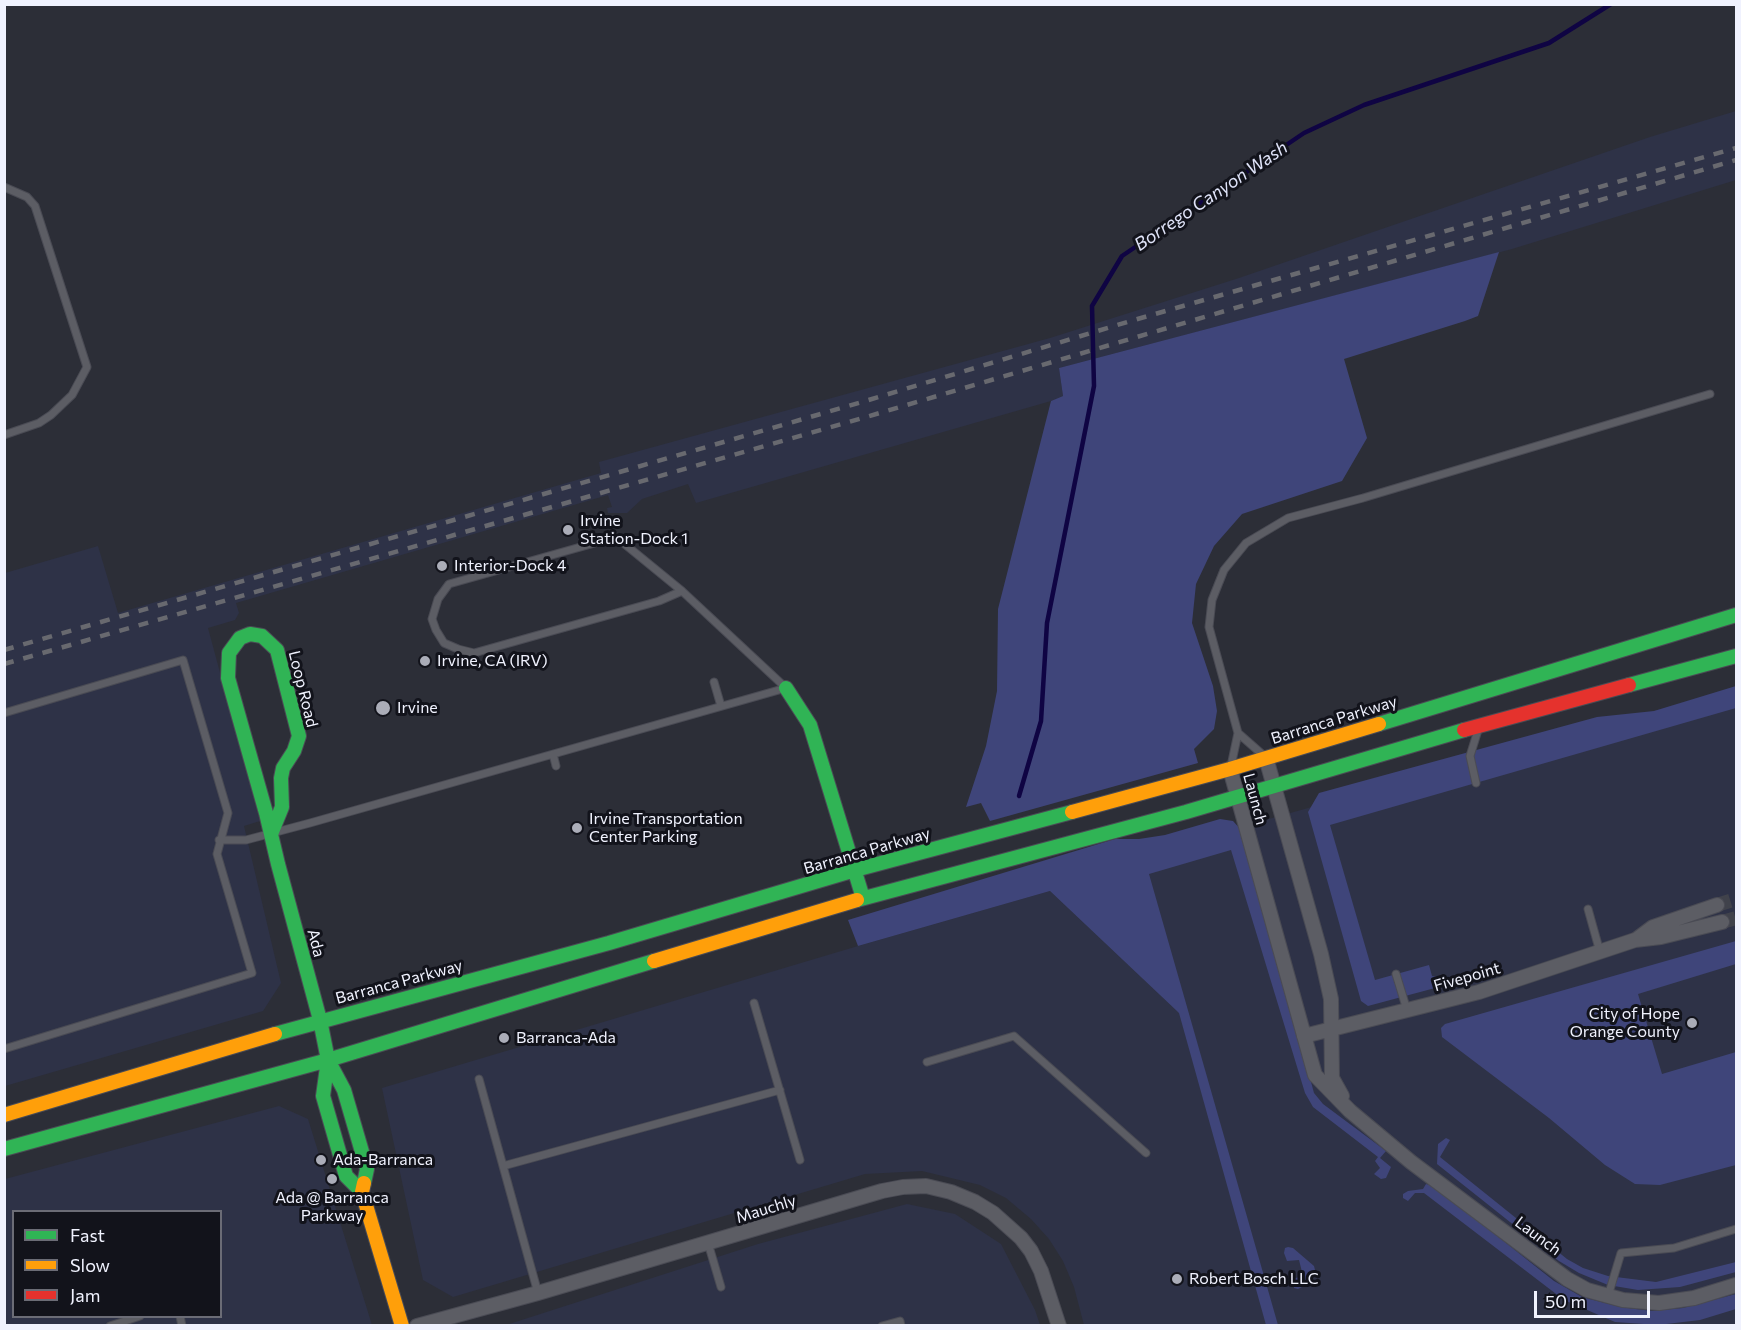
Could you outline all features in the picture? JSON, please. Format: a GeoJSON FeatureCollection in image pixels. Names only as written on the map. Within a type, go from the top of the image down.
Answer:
{"type":"FeatureCollection","features":[{"type":"Feature","properties":{"kind":"main road","name":"Barranca Parkway"},"geometry":{"type":"LineString","coordinates":[[4,1115],[320,1020],[609,943],[855,870],[1230,769],[1737,615]]}},
{"type":"Feature","properties":{"kind":"main road","name":"Loop Road"},"geometry":{"type":"LineString","coordinates":[[250,634],[262,636],[277,650],[285,674],[299,736],[294,751],[283,768],[282,807],[271,834],[228,678],[230,653],[240,638],[250,634]]}},
{"type":"Feature","properties":{"kind":"main road"},"geometry":{"type":"LineString","coordinates":[[4,1149],[328,1060],[863,898],[1186,812],[1479,727],[1737,656]]}},
{"type":"Feature","properties":{"kind":"main road"},"geometry":{"type":"LineString","coordinates":[[786,688],[810,725],[863,898]]}},
{"type":"Feature","properties":{"kind":"main road","name":"Ada"},"geometry":{"type":"LineString","coordinates":[[271,834],[320,1020],[328,1060],[344,1090],[367,1169],[362,1192]]}},
{"type":"Feature","properties":{"kind":"main road","name":"Ada"},"geometry":{"type":"LineString","coordinates":[[328,1060],[323,1096],[346,1176],[362,1192],[402,1326]]}},
{"type":"Feature","properties":{"kind":"street","name":"Launch"},"geometry":{"type":"LineString","coordinates":[[1266,758],[1321,954],[1331,999],[1332,1078],[1350,1111]]}},
{"type":"Feature","properties":{"kind":"street","name":"Launch"},"geometry":{"type":"LineString","coordinates":[[1230,769],[1316,1075],[1350,1111],[1412,1162],[1567,1279],[1587,1290],[1623,1300],[1659,1303],[1694,1298],[1737,1285]]}},
{"type":"Feature","properties":{"kind":"street","name":"Fivepoint"},"geometry":{"type":"LineString","coordinates":[[1635,940],[1653,927],[1717,905]]}},
{"type":"Feature","properties":{"kind":"street","name":"Fivepoint"},"geometry":{"type":"LineString","coordinates":[[1304,1036],[1479,992],[1635,940],[1661,937],[1722,922]]}},
{"type":"Feature","properties":{"kind":"street","name":"Mauchly"},"geometry":{"type":"LineString","coordinates":[[417,1326],[538,1293],[872,1194],[903,1187],[926,1186],[951,1192],[975,1202],[993,1213],[1021,1238],[1031,1251],[1041,1271],[1059,1326]]}},
{"type":"Feature","properties":{"kind":"lane"},"geometry":{"type":"LineString","coordinates":[[4,187],[27,197],[35,206],[87,367],[72,395],[51,415],[39,423],[4,435]]}},
{"type":"Feature","properties":{"kind":"lane"},"geometry":{"type":"LineString","coordinates":[[1238,733],[1209,627],[1212,600],[1224,570],[1246,543],[1288,518],[1363,498],[1710,394]]}},
{"type":"Feature","properties":{"kind":"lane"},"geometry":{"type":"LineString","coordinates":[[681,591],[658,600],[474,653],[444,642],[432,619],[438,599],[449,584],[616,537],[681,591],[786,688]]}},
{"type":"Feature","properties":{"kind":"lane"},"geometry":{"type":"LineString","coordinates":[[4,713],[183,660],[228,813],[217,854],[252,973],[4,1049]]}},
{"type":"Feature","properties":{"kind":"lane"},"geometry":{"type":"LineString","coordinates":[[714,682],[721,706]]}},
{"type":"Feature","properties":{"kind":"lane"},"geometry":{"type":"LineString","coordinates":[[219,840],[246,840],[271,834],[786,688]]}},
{"type":"Feature","properties":{"kind":"lane"},"geometry":{"type":"LineString","coordinates":[[1476,783],[1470,756],[1479,727]]}},
{"type":"Feature","properties":{"kind":"lane","name":"Launch"},"geometry":{"type":"LineString","coordinates":[[1230,769],[1238,733],[1266,758]]}},
{"type":"Feature","properties":{"kind":"lane"},"geometry":{"type":"LineString","coordinates":[[553,754],[556,766]]}},
{"type":"Feature","properties":{"kind":"lane"},"geometry":{"type":"LineString","coordinates":[[1588,909],[1600,952]]}},
{"type":"Feature","properties":{"kind":"lane"},"geometry":{"type":"LineString","coordinates":[[1396,974],[1407,1010]]}},
{"type":"Feature","properties":{"kind":"lane"},"geometry":{"type":"LineString","coordinates":[[754,1003],[800,1160]]}},
{"type":"Feature","properties":{"kind":"lane"},"geometry":{"type":"LineString","coordinates":[[927,1062],[1014,1036],[1146,1153]]}},
{"type":"Feature","properties":{"kind":"lane"},"geometry":{"type":"LineString","coordinates":[[479,1079],[538,1293]]}},
{"type":"Feature","properties":{"kind":"lane"},"geometry":{"type":"LineString","coordinates":[[503,1166],[780,1090]]}},
{"type":"Feature","properties":{"kind":"lane"},"geometry":{"type":"LineString","coordinates":[[1608,1296],[1622,1253],[1674,1248],[1737,1229]]}},
{"type":"Feature","properties":{"kind":"lane"},"geometry":{"type":"LineString","coordinates":[[708,1243],[721,1287]]}},
{"type":"Feature","properties":{"kind":"lane"},"geometry":{"type":"LineString","coordinates":[[110,1326],[137,1318]]}},
{"type":"Feature","properties":{"kind":"lane"},"geometry":{"type":"LineString","coordinates":[[882,1326],[900,1321],[901,1326]]}},
{"type":"Feature","properties":{"kind":"shaded area"},"geometry":{"type":"Polygon","coordinates":[[[1736,111],[1736,180],[1512,249],[1059,368],[1063,396],[1051,401],[696,503],[688,484],[642,499],[627,513],[608,513],[607,508],[612,507],[608,495],[236,603],[239,613],[235,620],[208,628],[260,821],[244,826],[281,983],[263,1011],[5,1086],[5,573],[98,546],[118,613],[601,473],[599,462],[1050,338],[1239,278],[1650,137],[1736,111]]]}},
{"type":"Feature","properties":{"kind":"shaded area"},"geometry":{"type":"Polygon","coordinates":[[[1499,252],[1478,316],[1344,359],[1367,438],[1342,481],[1242,514],[1214,546],[1196,584],[1192,623],[1213,686],[1217,711],[1214,729],[1194,749],[1198,763],[990,821],[981,803],[966,807],[986,746],[997,691],[998,609],[1051,401],[1063,396],[1059,368],[1499,252]]]}},
{"type":"Feature","properties":{"kind":"shaded area"},"geometry":{"type":"Polygon","coordinates":[[[1736,686],[1736,708],[1330,825],[1375,980],[1429,965],[1432,976],[1452,979],[1450,984],[1368,1006],[1361,1001],[1308,812],[1319,793],[1597,717],[1654,711],[1736,686]]]}},
{"type":"Feature","properties":{"kind":"shaded area"},"geometry":{"type":"Polygon","coordinates":[[[1736,688],[1736,1325],[1084,1325],[1074,1287],[1063,1261],[1049,1239],[1031,1219],[1006,1198],[980,1185],[922,1171],[865,1174],[453,1297],[423,1280],[382,1088],[1050,891],[1178,1012],[1137,856],[1736,688]]]}},
{"type":"Feature","properties":{"kind":"shaded area"},"geometry":{"type":"Polygon","coordinates":[[[1220,819],[1233,821],[1244,833],[1314,1093],[1323,1104],[1386,1151],[1380,1158],[1391,1167],[1386,1178],[1381,1179],[1374,1174],[1380,1168],[1375,1161],[1378,1157],[1313,1107],[1305,1093],[1231,850],[1149,874],[1278,1325],[1266,1325],[1179,1013],[1050,891],[858,946],[848,920],[1115,839],[1139,839],[1165,835],[1220,819]]]}},
{"type":"Feature","properties":{"kind":"shaded area"},"geometry":{"type":"Polygon","coordinates":[[[1736,941],[1736,964],[1638,994],[1662,1074],[1736,1052],[1736,1165],[1660,1185],[1635,1184],[1605,1165],[1549,1118],[1442,1037],[1441,1028],[1445,1024],[1736,941]]]}},
{"type":"Feature","properties":{"kind":"shaded area"},"geometry":{"type":"Polygon","coordinates":[[[279,1106],[308,1119],[372,1325],[5,1326],[5,1179],[279,1106]]]}},
{"type":"Feature","properties":{"kind":"shaded area"},"geometry":{"type":"Polygon","coordinates":[[[1446,1138],[1450,1140],[1440,1157],[1567,1259],[1583,1268],[1608,1276],[1656,1282],[1736,1262],[1736,1272],[1680,1287],[1638,1290],[1608,1285],[1579,1273],[1559,1261],[1437,1164],[1438,1144],[1446,1138]]]}},
{"type":"Feature","properties":{"kind":"shaded area"},"geometry":{"type":"Polygon","coordinates":[[[1426,1184],[1434,1186],[1554,1281],[1582,1297],[1620,1307],[1652,1311],[1683,1308],[1736,1294],[1736,1309],[1700,1320],[1658,1325],[1615,1322],[1564,1300],[1424,1193],[1415,1193],[1408,1201],[1403,1198],[1403,1194],[1423,1189],[1426,1184]]]}},
{"type":"Feature","properties":{"kind":"shaded area"},"geometry":{"type":"Polygon","coordinates":[[[907,1204],[955,1214],[1001,1244],[1035,1310],[1040,1325],[503,1326],[758,1244],[907,1204]]]}},
{"type":"Feature","properties":{"kind":"shaded area"},"geometry":{"type":"Polygon","coordinates":[[[1285,1248],[1293,1248],[1314,1266],[1315,1270],[1298,1289],[1294,1288],[1292,1279],[1303,1276],[1299,1260],[1287,1261],[1284,1253],[1285,1248]]]}},
{"type":"Feature","properties":{"kind":"waterway","name":"Borrego Canyon Wash"},"geometry":{"type":"LineString","coordinates":[[1019,796],[1041,721],[1047,623],[1094,386],[1092,306],[1122,256],[1304,133],[1364,105],[1549,43],[1611,4]]}},
{"type":"Feature","properties":{"kind":"tunnel"},"geometry":{"type":"LineString","coordinates":[[1717,905],[1736,899]]}},
{"type":"Feature","properties":{"kind":"tunnel"},"geometry":{"type":"LineString","coordinates":[[1722,922],[1736,918]]}},
{"type":"Feature","properties":{"kind":"railway"},"geometry":{"type":"LineString","coordinates":[[4,650],[862,402],[1134,320],[1736,148]]}},
{"type":"Feature","properties":{"kind":"railway"},"geometry":{"type":"LineString","coordinates":[[4,664],[866,417],[1736,160]]}},
{"type":"Feature","properties":{"kind":"traffic: fast"},"geometry":{"type":"LineString","coordinates":[[1379,724],[1736,615]]}},
{"type":"Feature","properties":{"kind":"traffic: fast"},"geometry":{"type":"LineString","coordinates":[[271,834],[282,807],[283,768],[294,751],[299,736],[277,650],[262,636],[250,634],[240,638],[229,653],[228,678],[266,813],[278,864],[320,1020],[328,1060],[344,1090],[367,1169],[364,1183]]}},
{"type":"Feature","properties":{"kind":"traffic: fast"},"geometry":{"type":"LineString","coordinates":[[1629,685],[1736,656]]}},
{"type":"Feature","properties":{"kind":"traffic: fast"},"geometry":{"type":"LineString","coordinates":[[786,688],[810,725],[863,898]]}},
{"type":"Feature","properties":{"kind":"traffic: fast"},"geometry":{"type":"LineString","coordinates":[[857,900],[1186,812],[1464,730]]}},
{"type":"Feature","properties":{"kind":"traffic: fast"},"geometry":{"type":"LineString","coordinates":[[275,1034],[609,943],[855,870],[1072,812]]}},
{"type":"Feature","properties":{"kind":"traffic: fast"},"geometry":{"type":"LineString","coordinates":[[4,1149],[328,1060],[654,961]]}},
{"type":"Feature","properties":{"kind":"traffic: fast"},"geometry":{"type":"LineString","coordinates":[[328,1060],[323,1096],[346,1176],[362,1192]]}},
{"type":"Feature","properties":{"kind":"traffic: slow"},"geometry":{"type":"LineString","coordinates":[[1072,812],[1230,769],[1379,724]]}},
{"type":"Feature","properties":{"kind":"traffic: slow"},"geometry":{"type":"LineString","coordinates":[[654,961],[857,900]]}},
{"type":"Feature","properties":{"kind":"traffic: slow"},"geometry":{"type":"LineString","coordinates":[[4,1115],[275,1034]]}},
{"type":"Feature","properties":{"kind":"traffic: slow"},"geometry":{"type":"LineString","coordinates":[[364,1183],[362,1192],[402,1326]]}},
{"type":"Feature","properties":{"kind":"traffic: jam"},"geometry":{"type":"LineString","coordinates":[[1464,730],[1629,685]]}},
{"type":"Feature","properties":{"kind":"place","name":"Irvine Station-Dock 1"},"geometry":{"type":"Point","coordinates":[568,530]}},
{"type":"Feature","properties":{"kind":"place","name":"Interior-Dock 4"},"geometry":{"type":"Point","coordinates":[442,566]}},
{"type":"Feature","properties":{"kind":"place","name":"Irvine, CA (IRV)"},"geometry":{"type":"Point","coordinates":[425,661]}},
{"type":"Feature","properties":{"kind":"place","name":"Irvine"},"geometry":{"type":"Point","coordinates":[383,708]}},
{"type":"Feature","properties":{"kind":"place","name":"Irvine Transportation Center Parking"},"geometry":{"type":"Point","coordinates":[577,828]}},
{"type":"Feature","properties":{"kind":"place","name":"City of Hope Orange County"},"geometry":{"type":"Point","coordinates":[1692,1023]}},
{"type":"Feature","properties":{"kind":"place","name":"Barranca-Ada"},"geometry":{"type":"Point","coordinates":[504,1038]}},
{"type":"Feature","properties":{"kind":"place","name":"Ada-Barranca"},"geometry":{"type":"Point","coordinates":[321,1160]}},
{"type":"Feature","properties":{"kind":"place","name":"Ada @ Barranca Parkway"},"geometry":{"type":"Point","coordinates":[332,1179]}},
{"type":"Feature","properties":{"kind":"place","name":"Robert Bosch LLC"},"geometry":{"type":"Point","coordinates":[1177,1279]}}]}
